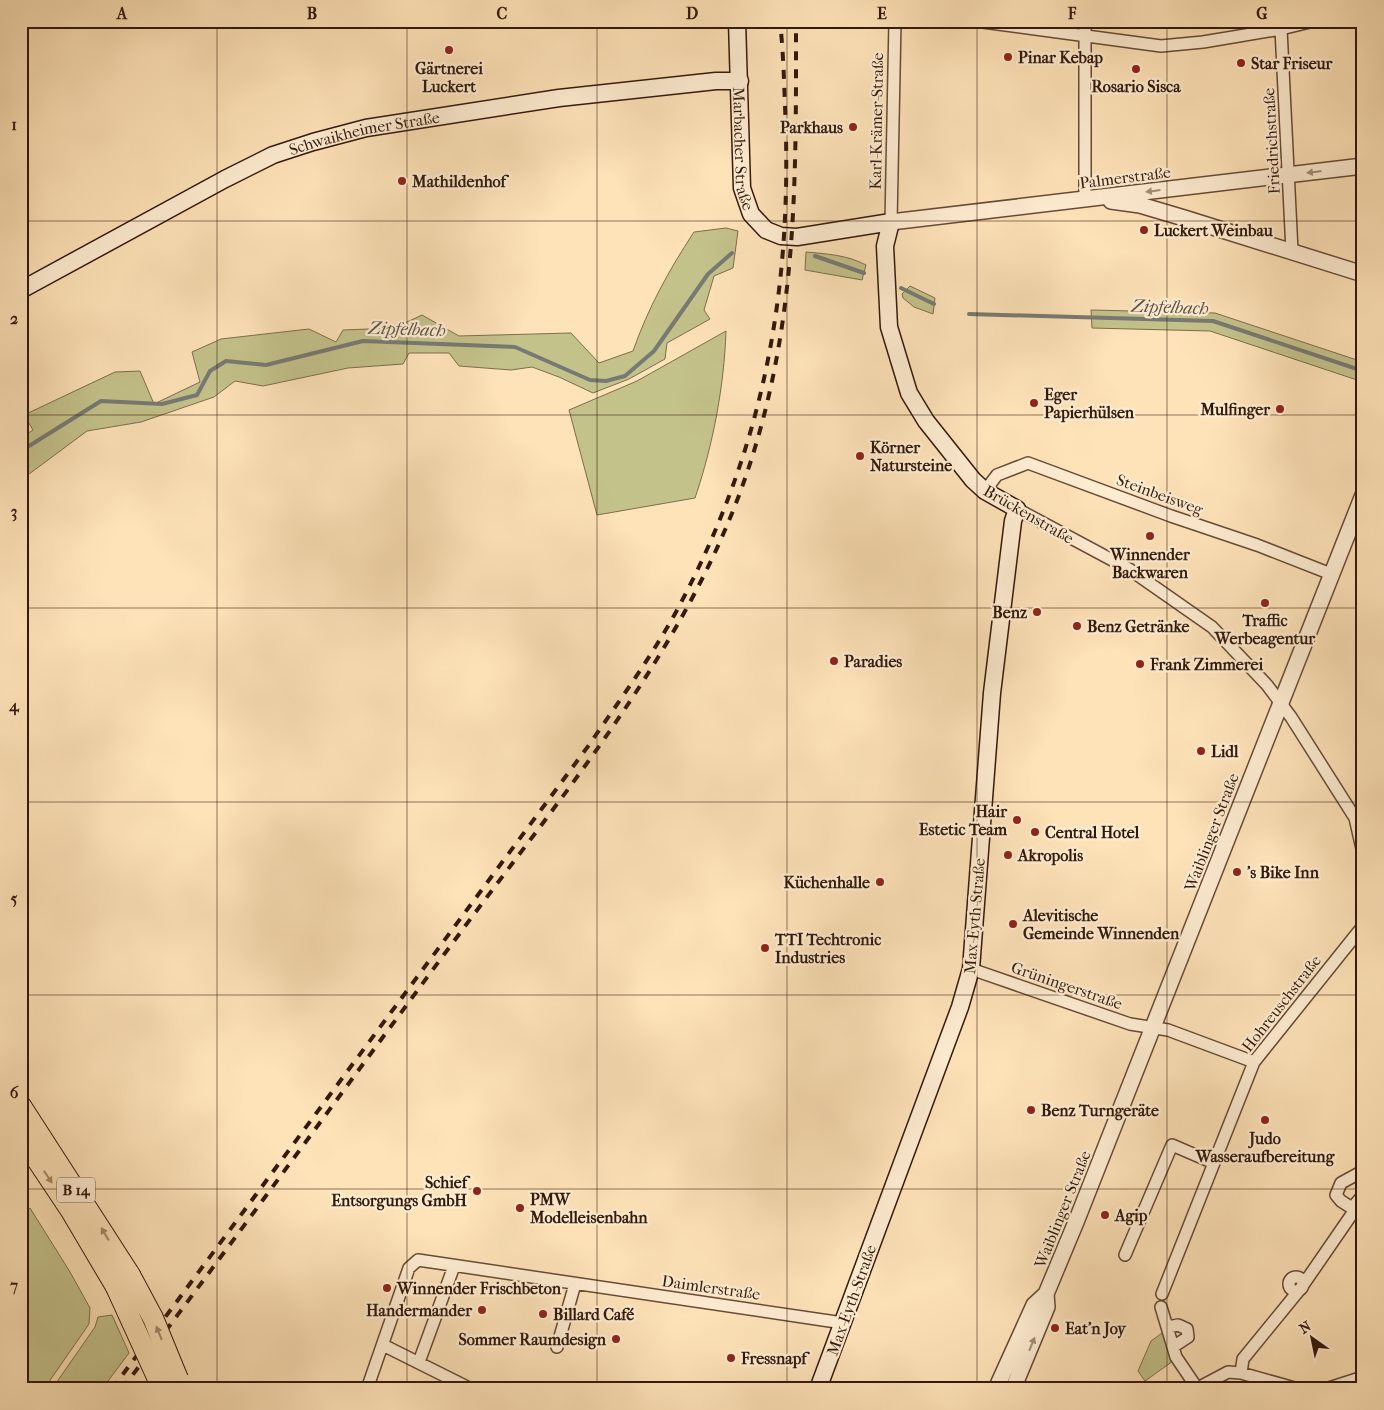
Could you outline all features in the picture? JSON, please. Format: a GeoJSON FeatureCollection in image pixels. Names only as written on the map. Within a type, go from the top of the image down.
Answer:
{"type":"FeatureCollection","features":[{"type":"Feature","properties":{"kind":"highway","name":"B 14"},"geometry":{"type":"LineString","coordinates":[[21,1106],[123,1281]]}},
{"type":"Feature","properties":{"kind":"highway","name":"B 14"},"geometry":{"type":"LineString","coordinates":[[21,1136],[76,1218],[153,1318],[171,1386]]}},
{"type":"Feature","properties":{"kind":"main road","name":"Marbacher Straße"},"geometry":{"type":"LineString","coordinates":[[737,21],[742,188],[746,204],[758,223],[766,230],[776,234],[797,237],[891,222]]}},
{"type":"Feature","properties":{"kind":"main road","name":"Schwaikheimer Straße"},"geometry":{"type":"LineString","coordinates":[[21,290],[225,179],[273,155],[313,142],[366,128],[559,98],[740,81]]}},
{"type":"Feature","properties":{"kind":"main road","name":"Brückenstraße"},"geometry":{"type":"LineString","coordinates":[[891,222],[885,241],[886,296],[889,328],[909,393],[926,421],[985,491],[1017,509]]}},
{"type":"Feature","properties":{"kind":"main road","name":"Max-Eyth-Straße"},"geometry":{"type":"LineString","coordinates":[[818,1389],[960,1007],[971,969],[997,644],[1013,522],[1017,509]]}},
{"type":"Feature","properties":{"kind":"street","name":"Karl-Krämer-Straße"},"geometry":{"type":"LineString","coordinates":[[891,222],[895,21]]}},
{"type":"Feature","properties":{"kind":"street"},"geometry":{"type":"LineString","coordinates":[[975,21],[1161,46],[1203,42],[1281,29],[1314,21]]}},
{"type":"Feature","properties":{"kind":"street"},"geometry":{"type":"LineString","coordinates":[[1085,21],[1085,199],[1140,205],[1363,274]]}},
{"type":"Feature","properties":{"kind":"street","name":"Friedrichstraße"},"geometry":{"type":"LineString","coordinates":[[1281,29],[1290,175],[1292,251]]}},
{"type":"Feature","properties":{"kind":"street","name":"Palmerstraße"},"geometry":{"type":"LineString","coordinates":[[891,222],[1363,166]]}},
{"type":"Feature","properties":{"kind":"street","name":"Steinbeisweg"},"geometry":{"type":"LineString","coordinates":[[985,491],[996,475],[1028,463],[1171,516],[1257,545],[1331,574]]}},
{"type":"Feature","properties":{"kind":"street","name":"Waiblinger Straße"},"geometry":{"type":"LineString","coordinates":[[996,1389],[1034,1305],[1046,1294],[1282,704],[1331,574],[1358,523],[1363,495]]}},
{"type":"Feature","properties":{"kind":"street","name":"Brückenstraße"},"geometry":{"type":"LineString","coordinates":[[1017,509],[1129,569],[1208,622],[1267,685],[1282,704],[1359,821],[1363,852]]}},
{"type":"Feature","properties":{"kind":"street","name":"Hohreuschstraße"},"geometry":{"type":"LineString","coordinates":[[1162,1294],[1254,1062],[1363,926]]}},
{"type":"Feature","properties":{"kind":"street","name":"Grüningerstraße"},"geometry":{"type":"LineString","coordinates":[[971,969],[1130,1024],[1168,1030],[1254,1062]]}},
{"type":"Feature","properties":{"kind":"street"},"geometry":{"type":"LineString","coordinates":[[1125,1255],[1172,1145],[1214,1163]]}},
{"type":"Feature","properties":{"kind":"street"},"geometry":{"type":"LineString","coordinates":[[1363,1171],[1340,1183],[1336,1195],[1341,1201],[1352,1208],[1363,1195]]}},
{"type":"Feature","properties":{"kind":"street"},"geometry":{"type":"LineString","coordinates":[[1241,1373],[1243,1359],[1301,1288],[1352,1214]]}},
{"type":"Feature","properties":{"kind":"street","name":"Daimlerstraße"},"geometry":{"type":"LineString","coordinates":[[383,1345],[409,1268],[412,1262],[418,1260],[843,1323]]}},
{"type":"Feature","properties":{"kind":"street"},"geometry":{"type":"LineString","coordinates":[[419,1362],[454,1266]]}},
{"type":"Feature","properties":{"kind":"street"},"geometry":{"type":"LineString","coordinates":[[556,1347],[575,1284]]}},
{"type":"Feature","properties":{"kind":"street","name":"Waiblinger Straße"},"geometry":{"type":"LineString","coordinates":[[1014,1389],[1047,1307],[1046,1294]]}},
{"type":"Feature","properties":{"kind":"street"},"geometry":{"type":"LineString","coordinates":[[1161,1307],[1176,1357],[1197,1388],[1228,1372],[1241,1373],[1298,1389]]}},
{"type":"Feature","properties":{"kind":"street"},"geometry":{"type":"LineString","coordinates":[[1168,1327],[1178,1325],[1187,1329],[1188,1337],[1172,1347]]}},
{"type":"Feature","properties":{"kind":"street"},"geometry":{"type":"LineString","coordinates":[[367,1389],[383,1345],[471,1389]]}},
{"type":"Feature","properties":{"kind":"street"},"geometry":{"type":"LineString","coordinates":[[1326,1389],[1363,1377]]}},
{"type":"Feature","properties":{"kind":"shaded area"},"geometry":{"type":"Polygon","coordinates":[[[726,228],[738,231],[733,268],[714,276],[704,310],[710,319],[667,343],[665,359],[629,379],[593,393],[532,367],[511,370],[459,366],[449,353],[409,353],[403,364],[348,368],[263,386],[235,381],[214,397],[141,422],[87,431],[21,480],[21,438],[33,430],[24,415],[115,372],[140,371],[154,404],[200,382],[192,352],[221,339],[309,329],[336,342],[343,330],[394,328],[422,315],[459,336],[571,333],[599,363],[633,351],[645,320],[660,290],[694,232],[726,228]]]}},
{"type":"Feature","properties":{"kind":"shaded area"},"geometry":{"type":"Polygon","coordinates":[[[806,252],[844,257],[866,265],[862,280],[805,270],[806,252]]]}},
{"type":"Feature","properties":{"kind":"shaded area"},"geometry":{"type":"Polygon","coordinates":[[[910,286],[935,298],[933,314],[914,307],[903,298],[902,294],[910,286]]]}},
{"type":"Feature","properties":{"kind":"shaded area"},"geometry":{"type":"Polygon","coordinates":[[[1091,310],[1215,313],[1363,362],[1363,382],[1210,331],[1092,328],[1091,310]]]}},
{"type":"Feature","properties":{"kind":"shaded area"},"geometry":{"type":"Polygon","coordinates":[[[726,331],[723,373],[716,416],[695,498],[597,515],[569,410],[637,381],[726,331]]]}},
{"type":"Feature","properties":{"kind":"shaded area"},"geometry":{"type":"Polygon","coordinates":[[[30,1208],[90,1308],[89,1324],[44,1389],[21,1389],[21,1216],[30,1208]]]}},
{"type":"Feature","properties":{"kind":"shaded area"},"geometry":{"type":"Polygon","coordinates":[[[112,1315],[129,1353],[102,1389],[52,1389],[95,1327],[98,1317],[112,1315]]]}},
{"type":"Feature","properties":{"kind":"shaded area"},"geometry":{"type":"Polygon","coordinates":[[[1165,1331],[1173,1361],[1145,1381],[1138,1371],[1151,1341],[1165,1331]]]}},
{"type":"Feature","properties":{"kind":"waterway","name":"Zipfelbach"},"geometry":{"type":"LineString","coordinates":[[21,451],[101,401],[162,404],[197,395],[210,371],[226,361],[266,365],[363,341],[515,347],[590,380],[606,381],[625,376],[654,351],[708,274],[732,253]]}},
{"type":"Feature","properties":{"kind":"waterway","name":"Zipfelbach"},"geometry":{"type":"LineString","coordinates":[[815,256],[864,273]]}},
{"type":"Feature","properties":{"kind":"waterway","name":"Zipfelbach"},"geometry":{"type":"LineString","coordinates":[[901,288],[934,304]]}},
{"type":"Feature","properties":{"kind":"waterway","name":"Zipfelbach"},"geometry":{"type":"LineString","coordinates":[[969,314],[1213,321],[1363,371]]}},
{"type":"Feature","properties":{"kind":"railway"},"geometry":{"type":"LineString","coordinates":[[112,1389],[589,745],[656,646],[676,612],[706,551],[731,490],[751,429],[766,367],[777,304],[784,240],[786,174],[783,53],[780,21]]}},
{"type":"Feature","properties":{"kind":"railway"},"geometry":{"type":"LineString","coordinates":[[122,1389],[588,762],[666,644],[701,582],[730,518],[754,451],[779,344],[787,291],[794,184],[796,21]]}},
{"type":"Feature","properties":{"kind":"place","name":"Gärtnerei Luckert"},"geometry":{"type":"Point","coordinates":[449,50]}},
{"type":"Feature","properties":{"kind":"place","name":"Pinar Kebap"},"geometry":{"type":"Point","coordinates":[1008,57]}},
{"type":"Feature","properties":{"kind":"place","name":"Star Friseur"},"geometry":{"type":"Point","coordinates":[1241,63]}},
{"type":"Feature","properties":{"kind":"place","name":"Rosario Sisca"},"geometry":{"type":"Point","coordinates":[1136,69]}},
{"type":"Feature","properties":{"kind":"place","name":"Parkhaus"},"geometry":{"type":"Point","coordinates":[853,127]}},
{"type":"Feature","properties":{"kind":"place","name":"Mathildenhof"},"geometry":{"type":"Point","coordinates":[402,181]}},
{"type":"Feature","properties":{"kind":"place","name":"Luckert Weinbau"},"geometry":{"type":"Point","coordinates":[1144,230]}},
{"type":"Feature","properties":{"kind":"place","name":"Eger Papierhülsen"},"geometry":{"type":"Point","coordinates":[1034,403]}},
{"type":"Feature","properties":{"kind":"place","name":"Mulfinger"},"geometry":{"type":"Point","coordinates":[1280,409]}},
{"type":"Feature","properties":{"kind":"place","name":"Körner Natursteine"},"geometry":{"type":"Point","coordinates":[860,456]}},
{"type":"Feature","properties":{"kind":"place","name":"Winnender Backwaren"},"geometry":{"type":"Point","coordinates":[1150,536]}},
{"type":"Feature","properties":{"kind":"place","name":"Traffic Werbeagentur"},"geometry":{"type":"Point","coordinates":[1265,603]}},
{"type":"Feature","properties":{"kind":"place","name":"Benz"},"geometry":{"type":"Point","coordinates":[1037,612]}},
{"type":"Feature","properties":{"kind":"place","name":"Benz Getränke"},"geometry":{"type":"Point","coordinates":[1077,626]}},
{"type":"Feature","properties":{"kind":"place","name":"Paradies"},"geometry":{"type":"Point","coordinates":[834,661]}},
{"type":"Feature","properties":{"kind":"place","name":"Frank Zimmerei"},"geometry":{"type":"Point","coordinates":[1140,664]}},
{"type":"Feature","properties":{"kind":"place","name":"Lidl"},"geometry":{"type":"Point","coordinates":[1201,751]}},
{"type":"Feature","properties":{"kind":"place","name":"Hair Estetic Team"},"geometry":{"type":"Point","coordinates":[1017,820]}},
{"type":"Feature","properties":{"kind":"place","name":"Central Hotel"},"geometry":{"type":"Point","coordinates":[1035,832]}},
{"type":"Feature","properties":{"kind":"place","name":"Akropolis"},"geometry":{"type":"Point","coordinates":[1008,855]}},
{"type":"Feature","properties":{"kind":"place","name":"'s Bike Inn"},"geometry":{"type":"Point","coordinates":[1237,872]}},
{"type":"Feature","properties":{"kind":"place","name":"Küchenhalle"},"geometry":{"type":"Point","coordinates":[880,882]}},
{"type":"Feature","properties":{"kind":"place","name":"Alevitische Gemeinde Winnenden"},"geometry":{"type":"Point","coordinates":[1013,924]}},
{"type":"Feature","properties":{"kind":"place","name":"TTI Techtronic Industries"},"geometry":{"type":"Point","coordinates":[765,948]}},
{"type":"Feature","properties":{"kind":"place","name":"Benz Turngeräte"},"geometry":{"type":"Point","coordinates":[1031,1110]}},
{"type":"Feature","properties":{"kind":"place","name":"Judo Wasseraufbereitung"},"geometry":{"type":"Point","coordinates":[1265,1120]}},
{"type":"Feature","properties":{"kind":"place","name":"Schief Entsorgungs GmbH"},"geometry":{"type":"Point","coordinates":[477,1191]}},
{"type":"Feature","properties":{"kind":"place","name":"PMW Modelleisenbahn"},"geometry":{"type":"Point","coordinates":[520,1208]}},
{"type":"Feature","properties":{"kind":"place","name":"Agip"},"geometry":{"type":"Point","coordinates":[1105,1215]}},
{"type":"Feature","properties":{"kind":"place","name":"Winnender Frischbeton"},"geometry":{"type":"Point","coordinates":[387,1288]}},
{"type":"Feature","properties":{"kind":"place","name":"Handermander"},"geometry":{"type":"Point","coordinates":[482,1310]}},
{"type":"Feature","properties":{"kind":"place","name":"Billard Café"},"geometry":{"type":"Point","coordinates":[543,1314]}},
{"type":"Feature","properties":{"kind":"place","name":"Eat'n Joy"},"geometry":{"type":"Point","coordinates":[1055,1328]}},
{"type":"Feature","properties":{"kind":"place","name":"Sommer Raumdesign"},"geometry":{"type":"Point","coordinates":[616,1339]}},
{"type":"Feature","properties":{"kind":"place","name":"Fressnapf"},"geometry":{"type":"Point","coordinates":[731,1358]}}]}
